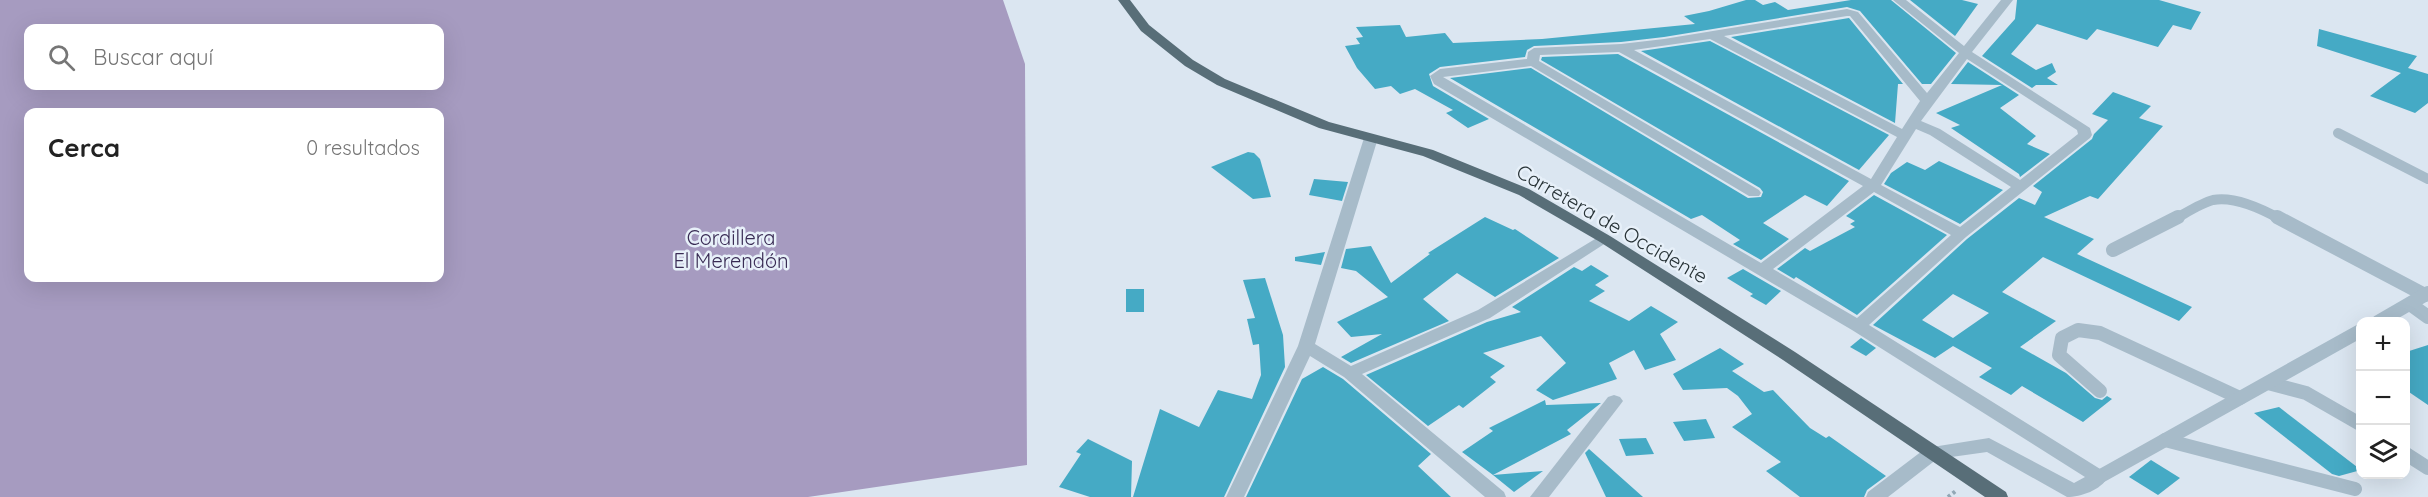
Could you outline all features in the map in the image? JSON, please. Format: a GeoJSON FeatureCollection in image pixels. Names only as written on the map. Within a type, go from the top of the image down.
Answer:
{"type":"FeatureCollection","features":[{"type":"Feature","properties":{"kind":"main road","name":"Carretera de Occidente"},"geometry":{"type":"LineString","coordinates":[[1124,0],[1145,28],[1189,63],[1221,82],[1324,125],[1428,153],[1524,192],[1605,239],[1789,356],[1999,497]]}},
{"type":"Feature","properties":{"kind":"street"},"geometry":{"type":"LineString","coordinates":[[1858,326],[1961,234],[2085,135],[2083,128],[1966,53],[1899,0]]}},
{"type":"Feature","properties":{"kind":"street"},"geometry":{"type":"LineString","coordinates":[[1762,270],[1874,185],[1927,101],[2007,0]]}},
{"type":"Feature","properties":{"kind":"street"},"geometry":{"type":"LineString","coordinates":[[1533,62],[1534,52],[1621,48],[1851,12],[1927,101]]}},
{"type":"Feature","properties":{"kind":"street"},"geometry":{"type":"LineString","coordinates":[[1712,35],[1905,136]]}},
{"type":"Feature","properties":{"kind":"street"},"geometry":{"type":"LineString","coordinates":[[1621,48],[1961,234]]}},
{"type":"Feature","properties":{"kind":"street"},"geometry":{"type":"LineString","coordinates":[[1754,192],[1533,62],[1440,73],[1436,76],[1438,81],[1858,326],[2099,477],[2078,495],[1989,445],[1932,453],[1875,497]]}},
{"type":"Feature","properties":{"kind":"street"},"geometry":{"type":"LineString","coordinates":[[1912,122],[1935,132],[2020,186]]}},
{"type":"Feature","properties":{"kind":"street"},"geometry":{"type":"LineString","coordinates":[[1235,497],[1306,346],[1371,138]]}},
{"type":"Feature","properties":{"kind":"street"},"geometry":{"type":"LineString","coordinates":[[1350,373],[1484,314],[1605,239]]}},
{"type":"Feature","properties":{"kind":"street"},"geometry":{"type":"LineString","coordinates":[[1306,346],[1350,373],[1497,497]]}},
{"type":"Feature","properties":{"kind":"street"},"geometry":{"type":"LineString","coordinates":[[1539,497],[1614,401]]}},
{"type":"Feature","properties":{"kind":"lane"},"geometry":{"type":"LineString","coordinates":[[2338,133],[2428,179]]}},
{"type":"Feature","properties":{"kind":"lane"},"geometry":{"type":"LineString","coordinates":[[2113,249],[2213,200],[2234,201],[2265,211],[2427,294]]}},
{"type":"Feature","properties":{"kind":"lane"},"geometry":{"type":"LineString","coordinates":[[2386,317],[2427,294]]}},
{"type":"Feature","properties":{"kind":"lane"},"geometry":{"type":"LineString","coordinates":[[2410,304],[2428,317]]}},
{"type":"Feature","properties":{"kind":"lane"},"geometry":{"type":"LineString","coordinates":[[2100,391],[2060,355],[2062,338],[2078,330],[2100,333],[2240,398]]}},
{"type":"Feature","properties":{"kind":"lane"},"geometry":{"type":"LineString","coordinates":[[2099,477],[2356,334]]}},
{"type":"Feature","properties":{"kind":"lane"},"geometry":{"type":"LineString","coordinates":[[2268,382],[2289,386],[2319,397],[2356,421]]}},
{"type":"Feature","properties":{"kind":"lane"},"geometry":{"type":"LineString","coordinates":[[2165,440],[2355,489]]}},
{"type":"Feature","properties":{"kind":"lane"},"geometry":{"type":"LineString","coordinates":[[2410,457],[2428,468]]}},
{"type":"Feature","properties":{"kind":"green space","name":"Cordillera El Merendón"},"geometry":{"type":"Polygon","coordinates":[[[0,0],[1003,0],[1025,64],[1027,465],[808,497],[0,497],[0,0]]]}},
{"type":"Feature","properties":{"kind":"building"},"geometry":{"type":"Polygon","coordinates":[[[1746,0],[1755,0],[1763,5],[1775,2],[1788,10],[1851,0],[1891,0],[1956,53],[1931,84],[1922,84],[1860,11],[1847,7],[1664,37],[1621,42],[1534,46],[1527,50],[1525,57],[1440,67],[1429,74],[1433,86],[1489,119],[1468,128],[1446,113],[1453,110],[1415,89],[1400,94],[1391,86],[1375,89],[1357,68],[1345,46],[1360,44],[1356,38],[1363,37],[1356,27],[1400,25],[1406,37],[1445,33],[1453,43],[1542,39],[1695,24],[1684,16],[1746,0]]]}},
{"type":"Feature","properties":{"kind":"building"},"geometry":{"type":"Polygon","coordinates":[[[1910,0],[1962,0],[1978,4],[1955,36],[1910,0]]]}},
{"type":"Feature","properties":{"kind":"building"},"geometry":{"type":"Polygon","coordinates":[[[2017,0],[2159,0],[2201,12],[2191,30],[2173,25],[2158,47],[2097,29],[2087,40],[2037,24],[2011,54],[2036,70],[2052,63],[2056,72],[2047,78],[2058,85],[2036,85],[2032,88],[1982,56],[2015,19],[2017,0]]]}},
{"type":"Feature","properties":{"kind":"building"},"geometry":{"type":"Polygon","coordinates":[[[1849,18],[1903,84],[1898,84],[1895,123],[1731,37],[1849,18]]]}},
{"type":"Feature","properties":{"kind":"building"},"geometry":{"type":"Polygon","coordinates":[[[2319,29],[2417,56],[2408,68],[2428,74],[2428,103],[2415,113],[2370,96],[2401,73],[2317,46],[2319,29]]]}},
{"type":"Feature","properties":{"kind":"building"},"geometry":{"type":"Polygon","coordinates":[[[1710,41],[1889,135],[1859,170],[1641,51],[1710,41]]]}},
{"type":"Feature","properties":{"kind":"building"},"geometry":{"type":"Polygon","coordinates":[[[1618,54],[1849,181],[1827,206],[1805,195],[1763,223],[1789,239],[1761,260],[1733,244],[1740,240],[1702,215],[1691,219],[1450,78],[1531,68],[1748,198],[1761,197],[1763,192],[1760,188],[1541,60],[1542,57],[1618,54]]]}},
{"type":"Feature","properties":{"kind":"building"},"geometry":{"type":"Polygon","coordinates":[[[1968,62],[2019,95],[2000,108],[2036,136],[2027,144],[2050,154],[2020,177],[2019,174],[1951,128],[1960,125],[1936,113],[2002,85],[1951,84],[1968,62]]]}},
{"type":"Feature","properties":{"kind":"building"},"geometry":{"type":"Polygon","coordinates":[[[2113,92],[2151,106],[2139,118],[2163,126],[2098,199],[2090,196],[2044,217],[2094,239],[2077,254],[2192,307],[2179,321],[2043,257],[2002,292],[2056,321],[2020,347],[2066,373],[2095,398],[2102,400],[2107,396],[2112,399],[2083,422],[2022,386],[2011,395],[1979,377],[1992,368],[1953,346],[1935,358],[1873,325],[1967,239],[2019,198],[2035,205],[2042,192],[2033,186],[2092,139],[2108,120],[2092,114],[2113,92]],[[1953,294],[1922,320],[1953,338],[1989,313],[1953,294]]]}},
{"type":"Feature","properties":{"kind":"building"},"geometry":{"type":"Polygon","coordinates":[[[1248,152],[1254,153],[1260,159],[1271,197],[1253,199],[1211,167],[1248,152]]]}},
{"type":"Feature","properties":{"kind":"building"},"geometry":{"type":"Polygon","coordinates":[[[1939,161],[2003,190],[1960,224],[1884,184],[1891,173],[1907,162],[1925,170],[1939,161]]]}},
{"type":"Feature","properties":{"kind":"building"},"geometry":{"type":"Polygon","coordinates":[[[1314,179],[1348,182],[1342,201],[1309,195],[1314,179]]]}},
{"type":"Feature","properties":{"kind":"building"},"geometry":{"type":"Polygon","coordinates":[[[1874,195],[1947,235],[1857,315],[1796,277],[1794,279],[1777,269],[1805,248],[1810,251],[1855,227],[1850,224],[1855,221],[1846,216],[1874,195]]]}},
{"type":"Feature","properties":{"kind":"building"},"geometry":{"type":"Polygon","coordinates":[[[1485,217],[1515,229],[1559,258],[1495,297],[1457,273],[1423,299],[1449,321],[1351,363],[1341,357],[1382,334],[1351,337],[1337,322],[1388,297],[1356,271],[1341,268],[1346,249],[1371,246],[1391,283],[1430,254],[1428,253],[1485,217]]]}},
{"type":"Feature","properties":{"kind":"building"},"geometry":{"type":"Polygon","coordinates":[[[1325,252],[1321,265],[1295,261],[1295,257],[1325,252]]]}},
{"type":"Feature","properties":{"kind":"building"},"geometry":{"type":"Polygon","coordinates":[[[1591,265],[1609,276],[1595,285],[1605,291],[1589,301],[1629,321],[1651,306],[1678,322],[1660,334],[1676,360],[1645,370],[1634,350],[1609,363],[1617,379],[1553,400],[1536,390],[1566,363],[1541,336],[1483,353],[1505,366],[1490,377],[1496,382],[1463,408],[1459,405],[1428,426],[1366,375],[1487,322],[1521,312],[1512,307],[1574,267],[1582,271],[1591,265]]]}},
{"type":"Feature","properties":{"kind":"building"},"geometry":{"type":"Polygon","coordinates":[[[1743,269],[1781,291],[1766,305],[1750,296],[1753,294],[1727,278],[1743,269]]]}},
{"type":"Feature","properties":{"kind":"building"},"geometry":{"type":"Polygon","coordinates":[[[1265,278],[1283,335],[1285,367],[1224,497],[1133,497],[1160,409],[1199,427],[1218,390],[1252,399],[1261,375],[1259,344],[1253,345],[1247,319],[1255,318],[1243,280],[1265,278]]]}},
{"type":"Feature","properties":{"kind":"building"},"geometry":{"type":"Polygon","coordinates":[[[1126,289],[1144,289],[1144,312],[1126,312],[1126,289]]]}},
{"type":"Feature","properties":{"kind":"building"},"geometry":{"type":"Polygon","coordinates":[[[1861,338],[1876,348],[1866,356],[1850,347],[1861,338]]]}},
{"type":"Feature","properties":{"kind":"building"},"geometry":{"type":"Polygon","coordinates":[[[2428,345],[2428,405],[2410,393],[2410,351],[2428,345]]]}},
{"type":"Feature","properties":{"kind":"building"},"geometry":{"type":"Polygon","coordinates":[[[1720,348],[1744,364],[1732,371],[1764,392],[1773,390],[1810,428],[1826,438],[1829,436],[1886,476],[1867,490],[1864,497],[1800,497],[1766,471],[1781,462],[1732,427],[1752,414],[1738,396],[1727,388],[1683,390],[1673,374],[1720,348]]]}},
{"type":"Feature","properties":{"kind":"building"},"geometry":{"type":"Polygon","coordinates":[[[1323,367],[1343,379],[1431,454],[1418,466],[1451,497],[1246,497],[1302,379],[1323,367]]]}},
{"type":"Feature","properties":{"kind":"building"},"geometry":{"type":"Polygon","coordinates":[[[1545,400],[1546,405],[1601,403],[1567,430],[1571,434],[1493,475],[1462,452],[1493,431],[1489,428],[1545,400]]]}},
{"type":"Feature","properties":{"kind":"building"},"geometry":{"type":"Polygon","coordinates":[[[2279,407],[2356,466],[2356,471],[2339,476],[2332,474],[2254,413],[2279,407]]]}},
{"type":"Feature","properties":{"kind":"building"},"geometry":{"type":"Polygon","coordinates":[[[1706,419],[1715,438],[1684,441],[1673,422],[1706,419]]]}},
{"type":"Feature","properties":{"kind":"building"},"geometry":{"type":"Polygon","coordinates":[[[1646,438],[1654,454],[1626,456],[1619,439],[1646,438]]]}},
{"type":"Feature","properties":{"kind":"building"},"geometry":{"type":"Polygon","coordinates":[[[1088,439],[1132,461],[1131,497],[1090,497],[1059,487],[1081,454],[1076,452],[1088,439]]]}},
{"type":"Feature","properties":{"kind":"building"},"geometry":{"type":"Polygon","coordinates":[[[1589,449],[1643,497],[1606,497],[1585,453],[1589,449]]]}},
{"type":"Feature","properties":{"kind":"building"},"geometry":{"type":"Polygon","coordinates":[[[2151,460],[2180,478],[2158,495],[2129,477],[2151,460]]]}},
{"type":"Feature","properties":{"kind":"building"},"geometry":{"type":"Polygon","coordinates":[[[1543,471],[1514,492],[1493,475],[1543,471]]]}}]}
